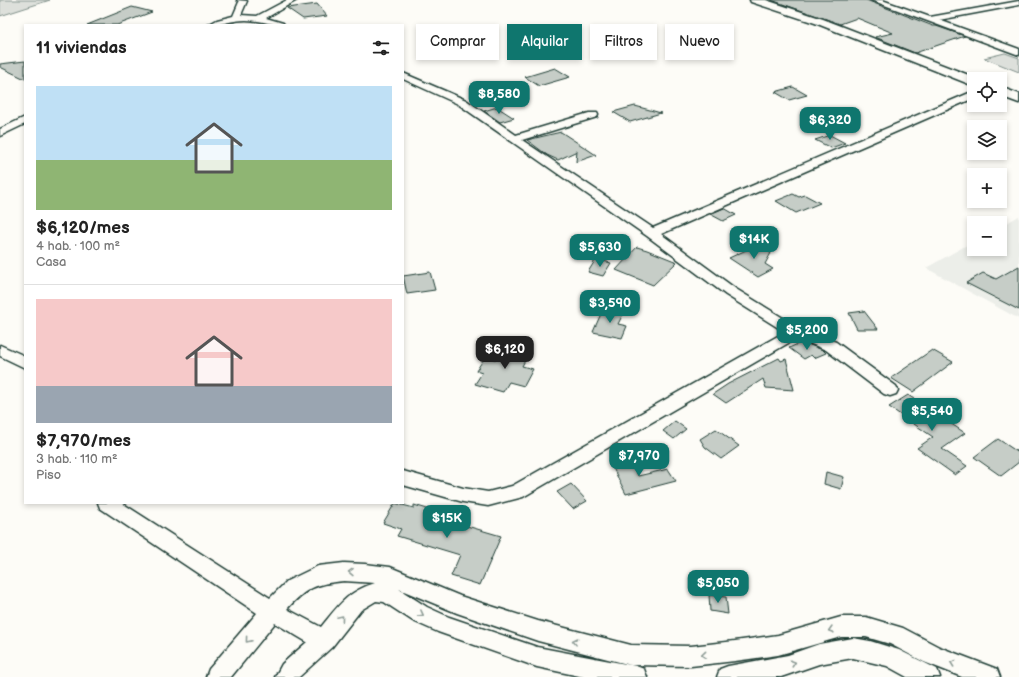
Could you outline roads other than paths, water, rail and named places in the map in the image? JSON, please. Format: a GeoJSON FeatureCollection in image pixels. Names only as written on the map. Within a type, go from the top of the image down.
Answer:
{"type":"FeatureCollection","features":[{"type":"Feature","properties":{"kind":"main road"},"geometry":{"type":"LineString","coordinates":[[754,0],[819,21],[967,78]]}},
{"type":"Feature","properties":{"kind":"main road"},"geometry":{"type":"LineString","coordinates":[[1007,94],[1019,99]]}},
{"type":"Feature","properties":{"kind":"street"},"geometry":{"type":"LineString","coordinates":[[236,18],[243,1],[241,0]]}},
{"type":"Feature","properties":{"kind":"street"},"geometry":{"type":"LineString","coordinates":[[260,18],[293,0]]}},
{"type":"Feature","properties":{"kind":"street"},"geometry":{"type":"LineString","coordinates":[[876,0],[1019,52]]}},
{"type":"Feature","properties":{"kind":"street"},"geometry":{"type":"LineString","coordinates":[[889,5],[903,2]]}},
{"type":"Feature","properties":{"kind":"street"},"geometry":{"type":"LineString","coordinates":[[930,19],[1019,3]]}},
{"type":"Feature","properties":{"kind":"street"},"geometry":{"type":"LineString","coordinates":[[214,24],[220,21],[236,18],[260,18],[277,24]]}},
{"type":"Feature","properties":{"kind":"street"},"geometry":{"type":"LineString","coordinates":[[404,76],[462,102],[652,233],[731,292],[796,332],[831,346],[890,390]]}},
{"type":"Feature","properties":{"kind":"street"},"geometry":{"type":"LineString","coordinates":[[652,233],[967,97]]}},
{"type":"Feature","properties":{"kind":"street"},"geometry":{"type":"LineString","coordinates":[[514,139],[593,115]]}},
{"type":"Feature","properties":{"kind":"street"},"geometry":{"type":"LineString","coordinates":[[0,133],[24,121]]}},
{"type":"Feature","properties":{"kind":"street"},"geometry":{"type":"LineString","coordinates":[[404,478],[464,495],[488,499],[517,492],[796,332]]}},
{"type":"Feature","properties":{"kind":"street"},"geometry":{"type":"LineString","coordinates":[[0,350],[24,362]]}},
{"type":"Feature","properties":{"kind":"street"},"geometry":{"type":"LineString","coordinates":[[109,504],[272,611],[324,640]]}},
{"type":"Feature","properties":{"kind":"street"},"geometry":{"type":"LineString","coordinates":[[217,677],[294,587],[318,575],[344,572],[365,573],[389,585],[457,604],[538,631],[631,655],[690,656],[735,651],[778,645],[841,627],[866,627],[895,635],[932,655],[989,677]]}},
{"type":"Feature","properties":{"kind":"street"},"geometry":{"type":"LineString","coordinates":[[286,677],[290,671],[324,640],[354,602],[389,585]]}},
{"type":"Feature","properties":{"kind":"street"},"geometry":{"type":"LineString","coordinates":[[389,585],[420,614],[445,625],[538,657],[636,677]]}},
{"type":"Feature","properties":{"kind":"street"},"geometry":{"type":"LineString","coordinates":[[866,627],[870,651]]}},
{"type":"Feature","properties":{"kind":"street"},"geometry":{"type":"LineString","coordinates":[[728,677],[788,665],[826,653],[853,648],[870,651],[891,658],[929,677]]}}]}
